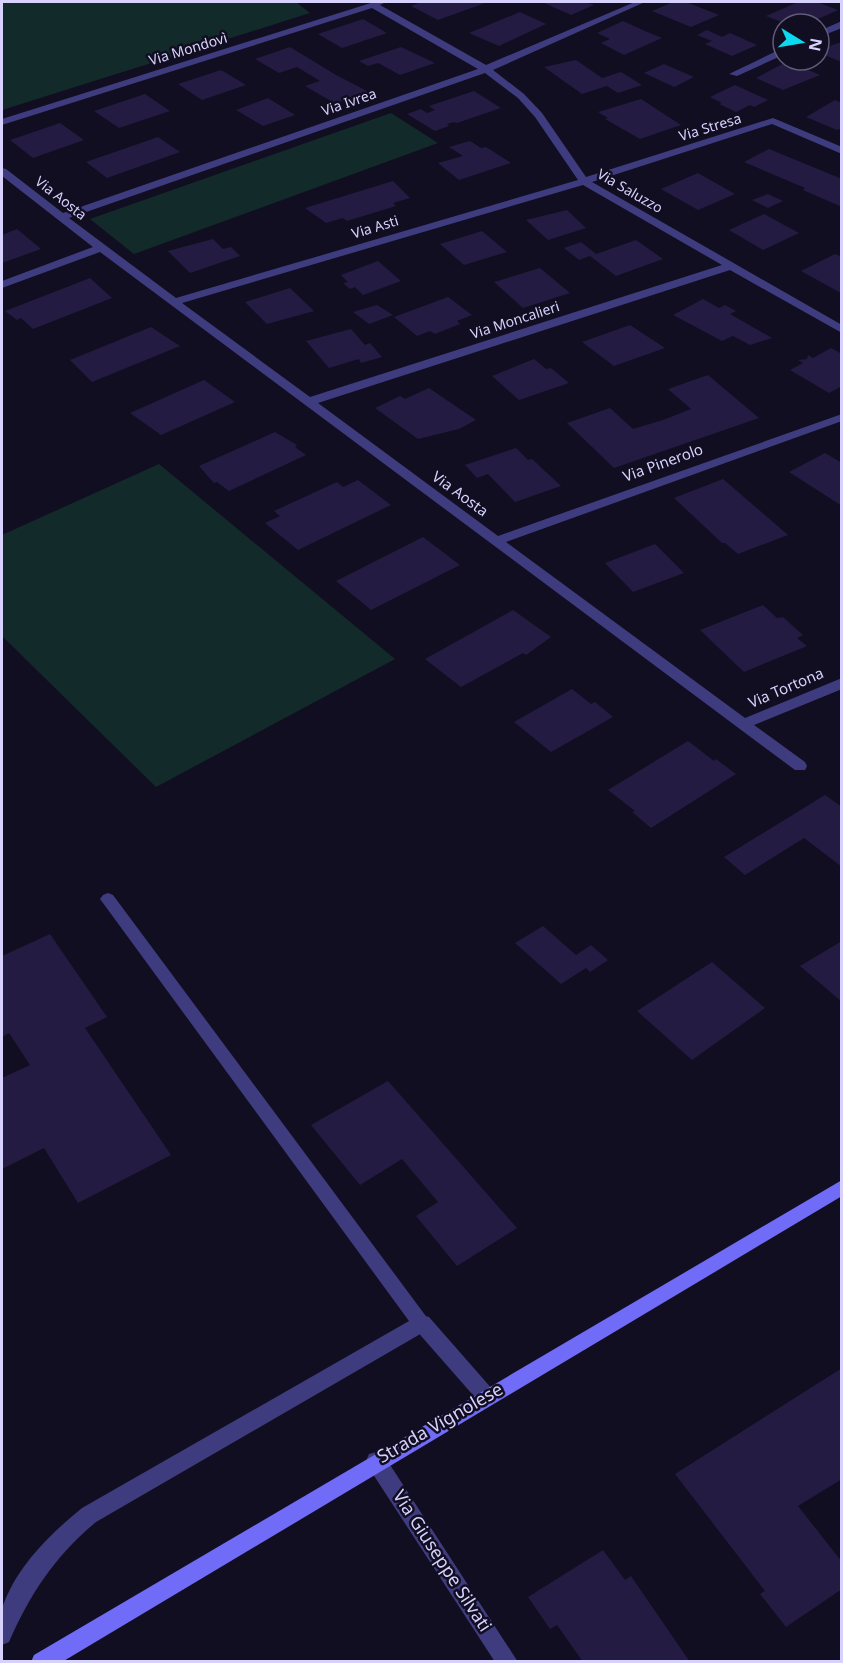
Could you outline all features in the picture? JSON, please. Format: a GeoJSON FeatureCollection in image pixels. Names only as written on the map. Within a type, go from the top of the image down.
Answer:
{"type":"FeatureCollection","features":[{"type":"Feature","properties":{"kind":"main road","name":"Strada Vignolese"},"geometry":{"type":"LineString","coordinates":[[41,1662],[376,1461],[842,1187]]}},
{"type":"Feature","properties":{"kind":"street","name":"Via Ivrea"},"geometry":{"type":"LineString","coordinates":[[62,217],[486,69],[641,2]]}},
{"type":"Feature","properties":{"kind":"street","name":"Via Saluzzo"},"geometry":{"type":"LineString","coordinates":[[378,3],[486,69],[530,104],[585,181],[842,330]]}},
{"type":"Feature","properties":{"kind":"street","name":"Via Mondovì"},"geometry":{"type":"LineString","coordinates":[[2,122],[378,3]]}},
{"type":"Feature","properties":{"kind":"street"},"geometry":{"type":"LineString","coordinates":[[734,74],[771,57]]}},
{"type":"Feature","properties":{"kind":"street","name":"Via Stresa"},"geometry":{"type":"LineString","coordinates":[[585,181],[773,121],[842,151]]}},
{"type":"Feature","properties":{"kind":"street","name":"Via Aosta"},"geometry":{"type":"LineString","coordinates":[[2,171],[174,303],[800,766]]}},
{"type":"Feature","properties":{"kind":"street","name":"Via Asti"},"geometry":{"type":"LineString","coordinates":[[174,303],[585,181]]}},
{"type":"Feature","properties":{"kind":"street"},"geometry":{"type":"LineString","coordinates":[[2,285],[101,248]]}},
{"type":"Feature","properties":{"kind":"street","name":"Via Moncalieri"},"geometry":{"type":"LineString","coordinates":[[308,402],[731,266]]}},
{"type":"Feature","properties":{"kind":"street","name":"Via Pinerolo"},"geometry":{"type":"LineString","coordinates":[[495,541],[842,417]]}},
{"type":"Feature","properties":{"kind":"street","name":"Via Tortona"},"geometry":{"type":"LineString","coordinates":[[743,724],[842,683]]}},
{"type":"Feature","properties":{"kind":"street"},"geometry":{"type":"LineString","coordinates":[[108,899],[422,1323],[486,1396]]}},
{"type":"Feature","properties":{"kind":"street"},"geometry":{"type":"LineString","coordinates":[[2,1635],[29,1579],[45,1555],[63,1535],[89,1515],[422,1323]]}},
{"type":"Feature","properties":{"kind":"street","name":"Via Giuseppe Silvati"},"geometry":{"type":"LineString","coordinates":[[376,1461],[508,1662]]}},
{"type":"Feature","properties":{"kind":"green space"},"geometry":{"type":"Polygon","coordinates":[[[2,2],[296,2],[310,13],[2,110],[2,2]]]}},
{"type":"Feature","properties":{"kind":"green space"},"geometry":{"type":"Polygon","coordinates":[[[391,113],[438,143],[134,254],[90,219],[391,113]]]}},
{"type":"Feature","properties":{"kind":"green space"},"geometry":{"type":"Polygon","coordinates":[[[159,464],[395,659],[156,787],[2,636],[2,535],[159,464]]]}},
{"type":"Feature","properties":{"kind":"building"},"geometry":{"type":"Polygon","coordinates":[[[421,2],[488,2],[438,20],[411,6],[421,2]]]}},
{"type":"Feature","properties":{"kind":"building"},"geometry":{"type":"Polygon","coordinates":[[[542,2],[585,2],[594,5],[571,15],[542,2]]]}},
{"type":"Feature","properties":{"kind":"building"},"geometry":{"type":"Polygon","coordinates":[[[673,2],[686,2],[719,15],[691,27],[652,11],[673,2]]]}},
{"type":"Feature","properties":{"kind":"building"},"geometry":{"type":"Polygon","coordinates":[[[798,2],[817,2],[838,10],[831,13],[775,12],[798,2]]]}},
{"type":"Feature","properties":{"kind":"building"},"geometry":{"type":"Polygon","coordinates":[[[520,12],[546,24],[499,46],[469,33],[520,12]]]}},
{"type":"Feature","properties":{"kind":"building"},"geometry":{"type":"Polygon","coordinates":[[[363,19],[387,33],[342,48],[318,34],[363,19]]]}},
{"type":"Feature","properties":{"kind":"building"},"geometry":{"type":"Polygon","coordinates":[[[623,21],[662,38],[624,55],[601,43],[610,39],[597,33],[623,21]]]}},
{"type":"Feature","properties":{"kind":"building"},"geometry":{"type":"Polygon","coordinates":[[[707,30],[722,37],[730,33],[757,45],[732,56],[705,44],[712,41],[697,35],[707,30]]]}},
{"type":"Feature","properties":{"kind":"building"},"geometry":{"type":"Polygon","coordinates":[[[842,42],[842,62],[831,58],[832,45],[842,42]]]}},
{"type":"Feature","properties":{"kind":"building"},"geometry":{"type":"Polygon","coordinates":[[[290,47],[369,92],[336,104],[305,86],[320,81],[297,67],[279,73],[255,59],[290,47]]]}},
{"type":"Feature","properties":{"kind":"building"},"geometry":{"type":"Polygon","coordinates":[[[401,47],[435,63],[400,75],[378,63],[368,66],[359,61],[401,47]]]}},
{"type":"Feature","properties":{"kind":"building"},"geometry":{"type":"Polygon","coordinates":[[[576,60],[602,78],[621,72],[642,85],[618,93],[607,86],[582,94],[544,67],[576,60]]]}},
{"type":"Feature","properties":{"kind":"building"},"geometry":{"type":"Polygon","coordinates":[[[664,64],[694,77],[674,87],[644,73],[664,64]]]}},
{"type":"Feature","properties":{"kind":"building"},"geometry":{"type":"Polygon","coordinates":[[[221,70],[246,85],[202,100],[178,84],[221,70]]]}},
{"type":"Feature","properties":{"kind":"building"},"geometry":{"type":"Polygon","coordinates":[[[771,70],[771,72],[813,72],[820,75],[783,90],[756,78],[771,70]]]}},
{"type":"Feature","properties":{"kind":"building"},"geometry":{"type":"Polygon","coordinates":[[[735,85],[768,100],[736,112],[710,97],[735,85]]]}},
{"type":"Feature","properties":{"kind":"building"},"geometry":{"type":"Polygon","coordinates":[[[474,91],[501,108],[457,123],[447,124],[449,126],[435,131],[407,114],[421,109],[427,113],[435,110],[429,106],[474,91]]]}},
{"type":"Feature","properties":{"kind":"building"},"geometry":{"type":"Polygon","coordinates":[[[145,94],[170,111],[119,128],[94,111],[145,94]]]}},
{"type":"Feature","properties":{"kind":"building"},"geometry":{"type":"Polygon","coordinates":[[[268,98],[295,115],[263,126],[236,110],[268,98]]]}},
{"type":"Feature","properties":{"kind":"building"},"geometry":{"type":"Polygon","coordinates":[[[641,99],[681,125],[640,139],[605,119],[608,118],[598,112],[641,99]]]}},
{"type":"Feature","properties":{"kind":"building"},"geometry":{"type":"Polygon","coordinates":[[[835,100],[842,103],[842,128],[837,130],[806,117],[835,100]]]}},
{"type":"Feature","properties":{"kind":"building"},"geometry":{"type":"Polygon","coordinates":[[[60,123],[84,140],[33,158],[10,140],[60,123]]]}},
{"type":"Feature","properties":{"kind":"building"},"geometry":{"type":"Polygon","coordinates":[[[158,137],[180,152],[107,178],[86,162],[158,137]]]}},
{"type":"Feature","properties":{"kind":"building"},"geometry":{"type":"Polygon","coordinates":[[[470,141],[481,148],[486,147],[511,163],[459,180],[438,163],[463,156],[449,147],[470,141]]]}},
{"type":"Feature","properties":{"kind":"building"},"geometry":{"type":"Polygon","coordinates":[[[769,149],[842,179],[842,207],[803,190],[805,188],[744,162],[769,149]]]}},
{"type":"Feature","properties":{"kind":"building"},"geometry":{"type":"Polygon","coordinates":[[[698,173],[735,194],[698,210],[661,189],[698,173]]]}},
{"type":"Feature","properties":{"kind":"building"},"geometry":{"type":"Polygon","coordinates":[[[393,181],[410,198],[393,203],[396,206],[347,221],[343,218],[326,223],[305,208],[393,181]]]}},
{"type":"Feature","properties":{"kind":"building"},"geometry":{"type":"Polygon","coordinates":[[[768,194],[783,201],[768,208],[752,200],[768,194]]]}},
{"type":"Feature","properties":{"kind":"building"},"geometry":{"type":"Polygon","coordinates":[[[567,210],[586,228],[548,240],[526,220],[567,210]]]}},
{"type":"Feature","properties":{"kind":"building"},"geometry":{"type":"Polygon","coordinates":[[[764,214],[799,233],[763,250],[729,230],[764,214]]]}},
{"type":"Feature","properties":{"kind":"building"},"geometry":{"type":"Polygon","coordinates":[[[17,229],[41,249],[2,263],[2,235],[17,229]]]}},
{"type":"Feature","properties":{"kind":"building"},"geometry":{"type":"Polygon","coordinates":[[[482,231],[507,252],[464,265],[440,244],[482,231]]]}},
{"type":"Feature","properties":{"kind":"building"},"geometry":{"type":"Polygon","coordinates":[[[213,239],[223,249],[231,247],[240,256],[190,273],[168,251],[213,239]]]}},
{"type":"Feature","properties":{"kind":"building"},"geometry":{"type":"Polygon","coordinates":[[[636,240],[663,259],[616,276],[590,256],[579,260],[564,248],[581,242],[596,254],[636,240]]]}},
{"type":"Feature","properties":{"kind":"building"},"geometry":{"type":"Polygon","coordinates":[[[835,254],[842,257],[842,291],[839,292],[801,271],[835,254]]]}},
{"type":"Feature","properties":{"kind":"building"},"geometry":{"type":"Polygon","coordinates":[[[378,261],[401,281],[363,295],[355,287],[350,289],[343,283],[348,282],[341,275],[378,261]]]}},
{"type":"Feature","properties":{"kind":"building"},"geometry":{"type":"Polygon","coordinates":[[[540,268],[570,293],[523,308],[494,282],[540,268]]]}},
{"type":"Feature","properties":{"kind":"building"},"geometry":{"type":"Polygon","coordinates":[[[90,278],[112,298],[33,329],[21,318],[17,320],[5,311],[90,278]]]}},
{"type":"Feature","properties":{"kind":"building"},"geometry":{"type":"Polygon","coordinates":[[[290,288],[314,311],[267,324],[245,302],[290,288]]]}},
{"type":"Feature","properties":{"kind":"building"},"geometry":{"type":"Polygon","coordinates":[[[448,297],[472,315],[457,321],[460,324],[435,334],[430,331],[417,336],[394,317],[448,297]]]}},
{"type":"Feature","properties":{"kind":"building"},"geometry":{"type":"Polygon","coordinates":[[[703,299],[719,308],[725,305],[736,311],[730,314],[772,338],[750,345],[733,336],[722,341],[673,315],[703,299]]]}},
{"type":"Feature","properties":{"kind":"building"},"geometry":{"type":"Polygon","coordinates":[[[377,305],[393,315],[369,324],[353,312],[377,305]]]}},
{"type":"Feature","properties":{"kind":"building"},"geometry":{"type":"Polygon","coordinates":[[[630,325],[665,348],[614,366],[582,342],[630,325]]]}},
{"type":"Feature","properties":{"kind":"building"},"geometry":{"type":"Polygon","coordinates":[[[151,327],[180,346],[92,382],[70,360],[151,327]]]}},
{"type":"Feature","properties":{"kind":"building"},"geometry":{"type":"Polygon","coordinates":[[[351,329],[365,345],[370,343],[382,357],[361,363],[359,359],[329,368],[306,341],[351,329]]]}},
{"type":"Feature","properties":{"kind":"building"},"geometry":{"type":"Polygon","coordinates":[[[831,348],[842,354],[842,386],[829,393],[790,370],[803,363],[798,360],[807,359],[808,355],[813,358],[831,348]]]}},
{"type":"Feature","properties":{"kind":"building"},"geometry":{"type":"Polygon","coordinates":[[[534,359],[546,369],[551,368],[569,383],[519,400],[492,376],[534,359]]]}},
{"type":"Feature","properties":{"kind":"building"},"geometry":{"type":"Polygon","coordinates":[[[708,375],[759,418],[614,468],[567,423],[610,408],[633,429],[663,420],[691,409],[668,389],[708,375]]]}},
{"type":"Feature","properties":{"kind":"building"},"geometry":{"type":"Polygon","coordinates":[[[204,380],[235,402],[161,435],[130,413],[204,380]]]}},
{"type":"Feature","properties":{"kind":"building"},"geometry":{"type":"Polygon","coordinates":[[[429,388],[476,420],[459,429],[418,439],[375,408],[400,396],[405,399],[429,388]]]}},
{"type":"Feature","properties":{"kind":"building"},"geometry":{"type":"Polygon","coordinates":[[[275,432],[297,445],[295,447],[306,455],[229,491],[217,482],[214,483],[199,466],[275,432]]]}},
{"type":"Feature","properties":{"kind":"building"},"geometry":{"type":"Polygon","coordinates":[[[516,448],[528,460],[532,459],[561,486],[515,502],[488,474],[477,478],[465,465],[516,448]]]}},
{"type":"Feature","properties":{"kind":"building"},"geometry":{"type":"Polygon","coordinates":[[[825,453],[842,463],[842,506],[789,472],[825,453]]]}},
{"type":"Feature","properties":{"kind":"building"},"geometry":{"type":"Polygon","coordinates":[[[723,479],[788,535],[738,554],[722,543],[674,498],[723,479]]]}},
{"type":"Feature","properties":{"kind":"building"},"geometry":{"type":"Polygon","coordinates":[[[358,480],[391,505],[298,550],[265,523],[280,516],[274,511],[337,482],[343,487],[358,480]]]}},
{"type":"Feature","properties":{"kind":"building"},"geometry":{"type":"Polygon","coordinates":[[[423,537],[460,565],[371,610],[336,581],[423,537]]]}},
{"type":"Feature","properties":{"kind":"building"},"geometry":{"type":"Polygon","coordinates":[[[655,544],[684,573],[633,592],[605,563],[655,544]]]}},
{"type":"Feature","properties":{"kind":"building"},"geometry":{"type":"Polygon","coordinates":[[[763,605],[777,618],[783,617],[803,635],[797,638],[807,646],[744,672],[700,630],[763,605]]]}},
{"type":"Feature","properties":{"kind":"building"},"geometry":{"type":"Polygon","coordinates":[[[513,610],[551,637],[526,655],[523,653],[461,687],[425,659],[513,610]]]}},
{"type":"Feature","properties":{"kind":"building"},"geometry":{"type":"Polygon","coordinates":[[[572,689],[591,704],[595,702],[613,717],[551,752],[514,722],[572,689]]]}},
{"type":"Feature","properties":{"kind":"building"},"geometry":{"type":"Polygon","coordinates":[[[688,741],[736,774],[651,828],[632,812],[635,811],[608,790],[688,741]]]}},
{"type":"Feature","properties":{"kind":"building"},"geometry":{"type":"Polygon","coordinates":[[[825,795],[842,807],[842,867],[804,838],[745,875],[724,857],[825,795]]]}},
{"type":"Feature","properties":{"kind":"building"},"geometry":{"type":"Polygon","coordinates":[[[543,926],[576,955],[591,945],[608,960],[590,972],[586,968],[561,984],[515,943],[543,926]]]}},
{"type":"Feature","properties":{"kind":"building"},"geometry":{"type":"Polygon","coordinates":[[[50,934],[107,1017],[85,1028],[171,1155],[78,1203],[44,1148],[2,1169],[2,1078],[30,1065],[9,1033],[2,1037],[2,956],[50,934]]]}},
{"type":"Feature","properties":{"kind":"building"},"geometry":{"type":"Polygon","coordinates":[[[842,941],[842,1002],[800,966],[842,941]]]}},
{"type":"Feature","properties":{"kind":"building"},"geometry":{"type":"Polygon","coordinates":[[[712,962],[765,1008],[692,1060],[637,1011],[712,962]]]}},
{"type":"Feature","properties":{"kind":"building"},"geometry":{"type":"Polygon","coordinates":[[[388,1081],[517,1228],[457,1266],[416,1216],[438,1202],[402,1159],[360,1185],[311,1125],[388,1081]]]}},
{"type":"Feature","properties":{"kind":"building"},"geometry":{"type":"Polygon","coordinates":[[[842,1368],[842,1479],[798,1506],[842,1562],[842,1589],[786,1627],[760,1594],[765,1591],[675,1474],[842,1368]]]}},
{"type":"Feature","properties":{"kind":"building"},"geometry":{"type":"Polygon","coordinates":[[[603,1550],[625,1580],[631,1576],[690,1662],[583,1662],[557,1625],[550,1629],[528,1597],[603,1550]]]}}]}
